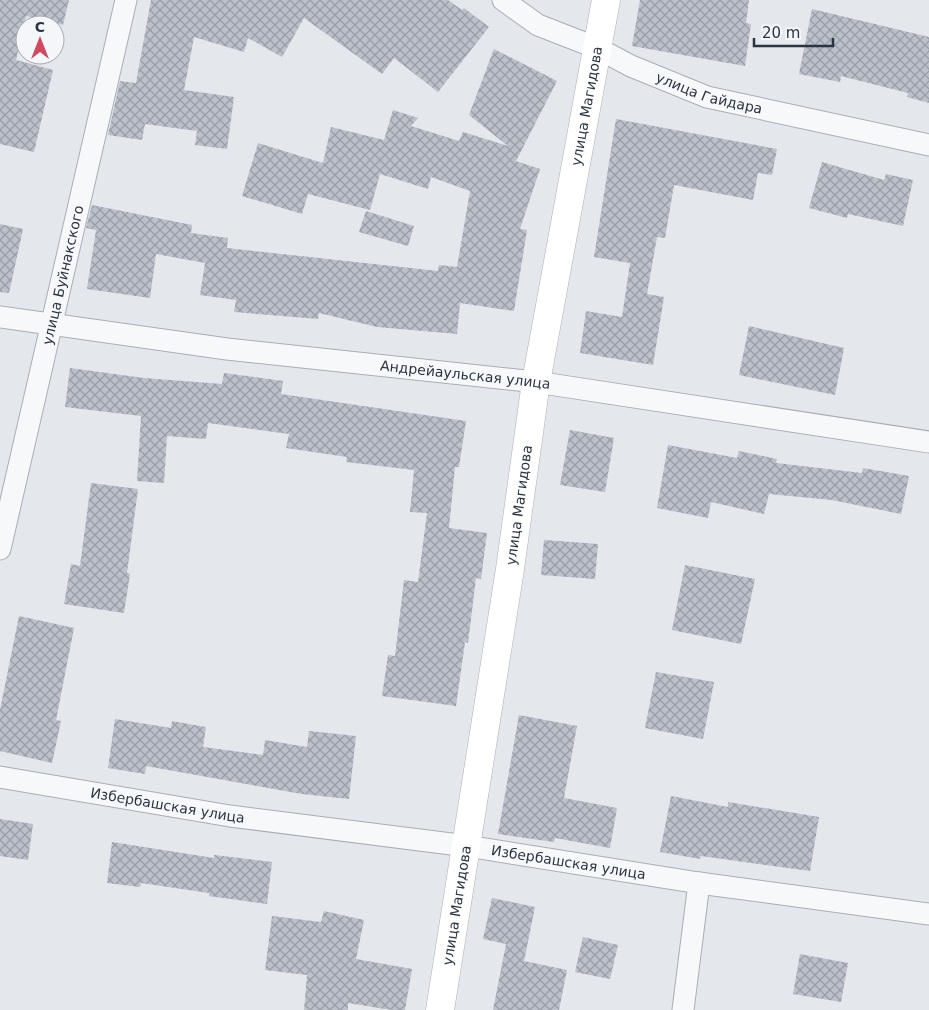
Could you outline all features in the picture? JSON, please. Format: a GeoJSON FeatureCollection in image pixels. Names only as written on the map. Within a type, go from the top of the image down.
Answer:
{"type":"FeatureCollection","features":[{"type":"Feature","properties":{"kind":"main road","name":"улица Магидова"},"geometry":{"type":"LineString","coordinates":[[440,1010],[510,569],[536,382],[606,0]]}},
{"type":"Feature","properties":{"kind":"street","name":"улица Буйнакского"},"geometry":{"type":"LineString","coordinates":[[0,549],[126,0]]}},
{"type":"Feature","properties":{"kind":"street","name":"улица Гайдара"},"geometry":{"type":"LineString","coordinates":[[503,0],[538,25],[597,48],[631,66],[707,97],[929,145]]}},
{"type":"Feature","properties":{"kind":"street","name":"Андрейаульская улица"},"geometry":{"type":"LineString","coordinates":[[0,317],[227,349],[536,382],[929,442]]}},
{"type":"Feature","properties":{"kind":"street","name":"Избербашская улица"},"geometry":{"type":"LineString","coordinates":[[0,777],[230,816],[467,846],[699,884],[929,914]]}},
{"type":"Feature","properties":{"kind":"street"},"geometry":{"type":"LineString","coordinates":[[683,1010],[699,884]]}},
{"type":"Feature","properties":{"kind":"building"},"geometry":{"type":"Polygon","coordinates":[[[0,0],[69,0],[65,17],[65,15],[15,15],[15,65],[34,65],[53,70],[34,152],[0,144],[0,0]]]}},
{"type":"Feature","properties":{"kind":"building"},"geometry":{"type":"Polygon","coordinates":[[[151,0],[448,0],[462,10],[464,8],[489,27],[438,92],[394,58],[382,74],[304,18],[282,57],[248,38],[244,52],[194,37],[184,90],[234,97],[227,149],[195,145],[197,131],[145,124],[142,140],[108,135],[120,81],[136,83],[151,0]]]}},
{"type":"Feature","properties":{"kind":"building"},"geometry":{"type":"Polygon","coordinates":[[[640,0],[749,0],[746,23],[751,24],[745,66],[632,46],[640,0]]]}},
{"type":"Feature","properties":{"kind":"building"},"geometry":{"type":"Polygon","coordinates":[[[812,9],[929,37],[929,103],[907,97],[908,93],[841,76],[840,82],[799,74],[812,9]]]}},
{"type":"Feature","properties":{"kind":"building"},"geometry":{"type":"Polygon","coordinates":[[[494,49],[557,81],[516,161],[540,169],[520,229],[527,230],[514,311],[460,303],[457,334],[377,327],[319,313],[318,319],[234,312],[236,300],[200,295],[205,263],[156,254],[150,298],[87,289],[96,230],[86,228],[92,205],[192,225],[191,233],[228,238],[227,248],[438,271],[439,265],[457,267],[470,191],[431,177],[428,189],[380,174],[370,210],[308,194],[302,214],[242,196],[258,143],[323,163],[331,127],[384,140],[393,110],[418,118],[411,126],[459,141],[463,132],[508,146],[469,115],[494,49]]]}},
{"type":"Feature","properties":{"kind":"building"},"geometry":{"type":"Polygon","coordinates":[[[616,119],[777,149],[772,175],[758,173],[753,200],[674,185],[665,238],[657,237],[647,294],[664,297],[653,365],[580,353],[586,311],[622,317],[630,263],[594,257],[616,119]]]}},
{"type":"Feature","properties":{"kind":"building"},"geometry":{"type":"Polygon","coordinates":[[[822,162],[884,180],[886,174],[913,180],[903,226],[848,214],[847,218],[809,208],[822,162]]]}},
{"type":"Feature","properties":{"kind":"building"},"geometry":{"type":"Polygon","coordinates":[[[366,211],[414,226],[408,246],[359,232],[366,211]]]}},
{"type":"Feature","properties":{"kind":"building"},"geometry":{"type":"Polygon","coordinates":[[[0,224],[23,229],[9,293],[0,292],[0,224]]]}},
{"type":"Feature","properties":{"kind":"building"},"geometry":{"type":"Polygon","coordinates":[[[749,326],[844,348],[835,395],[739,375],[749,326]]]}},
{"type":"Feature","properties":{"kind":"building"},"geometry":{"type":"Polygon","coordinates":[[[70,368],[144,378],[222,384],[224,373],[283,381],[281,394],[466,421],[459,467],[455,467],[449,528],[487,533],[481,579],[476,578],[468,643],[465,642],[456,706],[382,696],[388,655],[395,656],[404,580],[418,582],[427,513],[410,512],[414,470],[346,462],[347,457],[286,448],[289,434],[208,423],[206,439],[167,436],[164,483],[137,481],[141,416],[65,407],[70,368]]]}},
{"type":"Feature","properties":{"kind":"building"},"geometry":{"type":"Polygon","coordinates":[[[570,430],[614,438],[605,492],[560,485],[570,430]]]}},
{"type":"Feature","properties":{"kind":"building"},"geometry":{"type":"Polygon","coordinates":[[[668,445],[737,458],[739,451],[777,459],[776,463],[862,473],[863,468],[909,476],[901,514],[832,500],[769,494],[764,514],[711,502],[708,518],[657,508],[668,445]]]}},
{"type":"Feature","properties":{"kind":"building"},"geometry":{"type":"Polygon","coordinates":[[[91,483],[138,489],[127,573],[130,574],[124,613],[64,604],[71,564],[80,566],[91,483]]]}},
{"type":"Feature","properties":{"kind":"building"},"geometry":{"type":"Polygon","coordinates":[[[544,540],[598,544],[595,579],[541,575],[544,540]]]}},
{"type":"Feature","properties":{"kind":"building"},"geometry":{"type":"Polygon","coordinates":[[[685,565],[755,579],[741,644],[672,630],[685,565]]]}},
{"type":"Feature","properties":{"kind":"building"},"geometry":{"type":"Polygon","coordinates":[[[19,616],[74,628],[56,720],[61,721],[52,763],[0,751],[0,710],[19,616]]]}},
{"type":"Feature","properties":{"kind":"building"},"geometry":{"type":"Polygon","coordinates":[[[656,672],[714,682],[703,739],[645,728],[656,672]]]}},
{"type":"Feature","properties":{"kind":"building"},"geometry":{"type":"Polygon","coordinates":[[[519,715],[577,726],[564,798],[617,808],[610,848],[555,838],[554,842],[498,834],[519,715]]]}},
{"type":"Feature","properties":{"kind":"building"},"geometry":{"type":"Polygon","coordinates":[[[115,719],[171,728],[172,721],[206,727],[203,747],[263,755],[265,740],[307,747],[309,731],[356,736],[349,799],[302,794],[146,766],[145,774],[108,768],[115,719]]]}},
{"type":"Feature","properties":{"kind":"building"},"geometry":{"type":"Polygon","coordinates":[[[671,796],[728,807],[728,802],[819,817],[810,871],[701,856],[700,859],[660,852],[671,796]]]}},
{"type":"Feature","properties":{"kind":"building"},"geometry":{"type":"Polygon","coordinates":[[[0,819],[33,824],[28,860],[0,856],[0,819]]]}},
{"type":"Feature","properties":{"kind":"building"},"geometry":{"type":"Polygon","coordinates":[[[112,842],[214,858],[214,855],[272,862],[267,904],[209,896],[209,893],[141,883],[140,887],[107,883],[112,842]]]}},
{"type":"Feature","properties":{"kind":"building"},"geometry":{"type":"Polygon","coordinates":[[[492,898],[535,907],[524,961],[567,970],[559,1010],[493,1010],[506,944],[483,939],[492,898]]]}},
{"type":"Feature","properties":{"kind":"building"},"geometry":{"type":"Polygon","coordinates":[[[324,911],[364,920],[356,959],[412,969],[405,1010],[391,1010],[348,1003],[348,1010],[304,1010],[307,975],[265,970],[272,916],[321,922],[324,911]]]}},
{"type":"Feature","properties":{"kind":"building"},"geometry":{"type":"Polygon","coordinates":[[[583,937],[618,945],[610,979],[575,972],[583,937]]]}},
{"type":"Feature","properties":{"kind":"building"},"geometry":{"type":"Polygon","coordinates":[[[800,954],[848,963],[841,1002],[793,994],[800,954]]]}}]}
